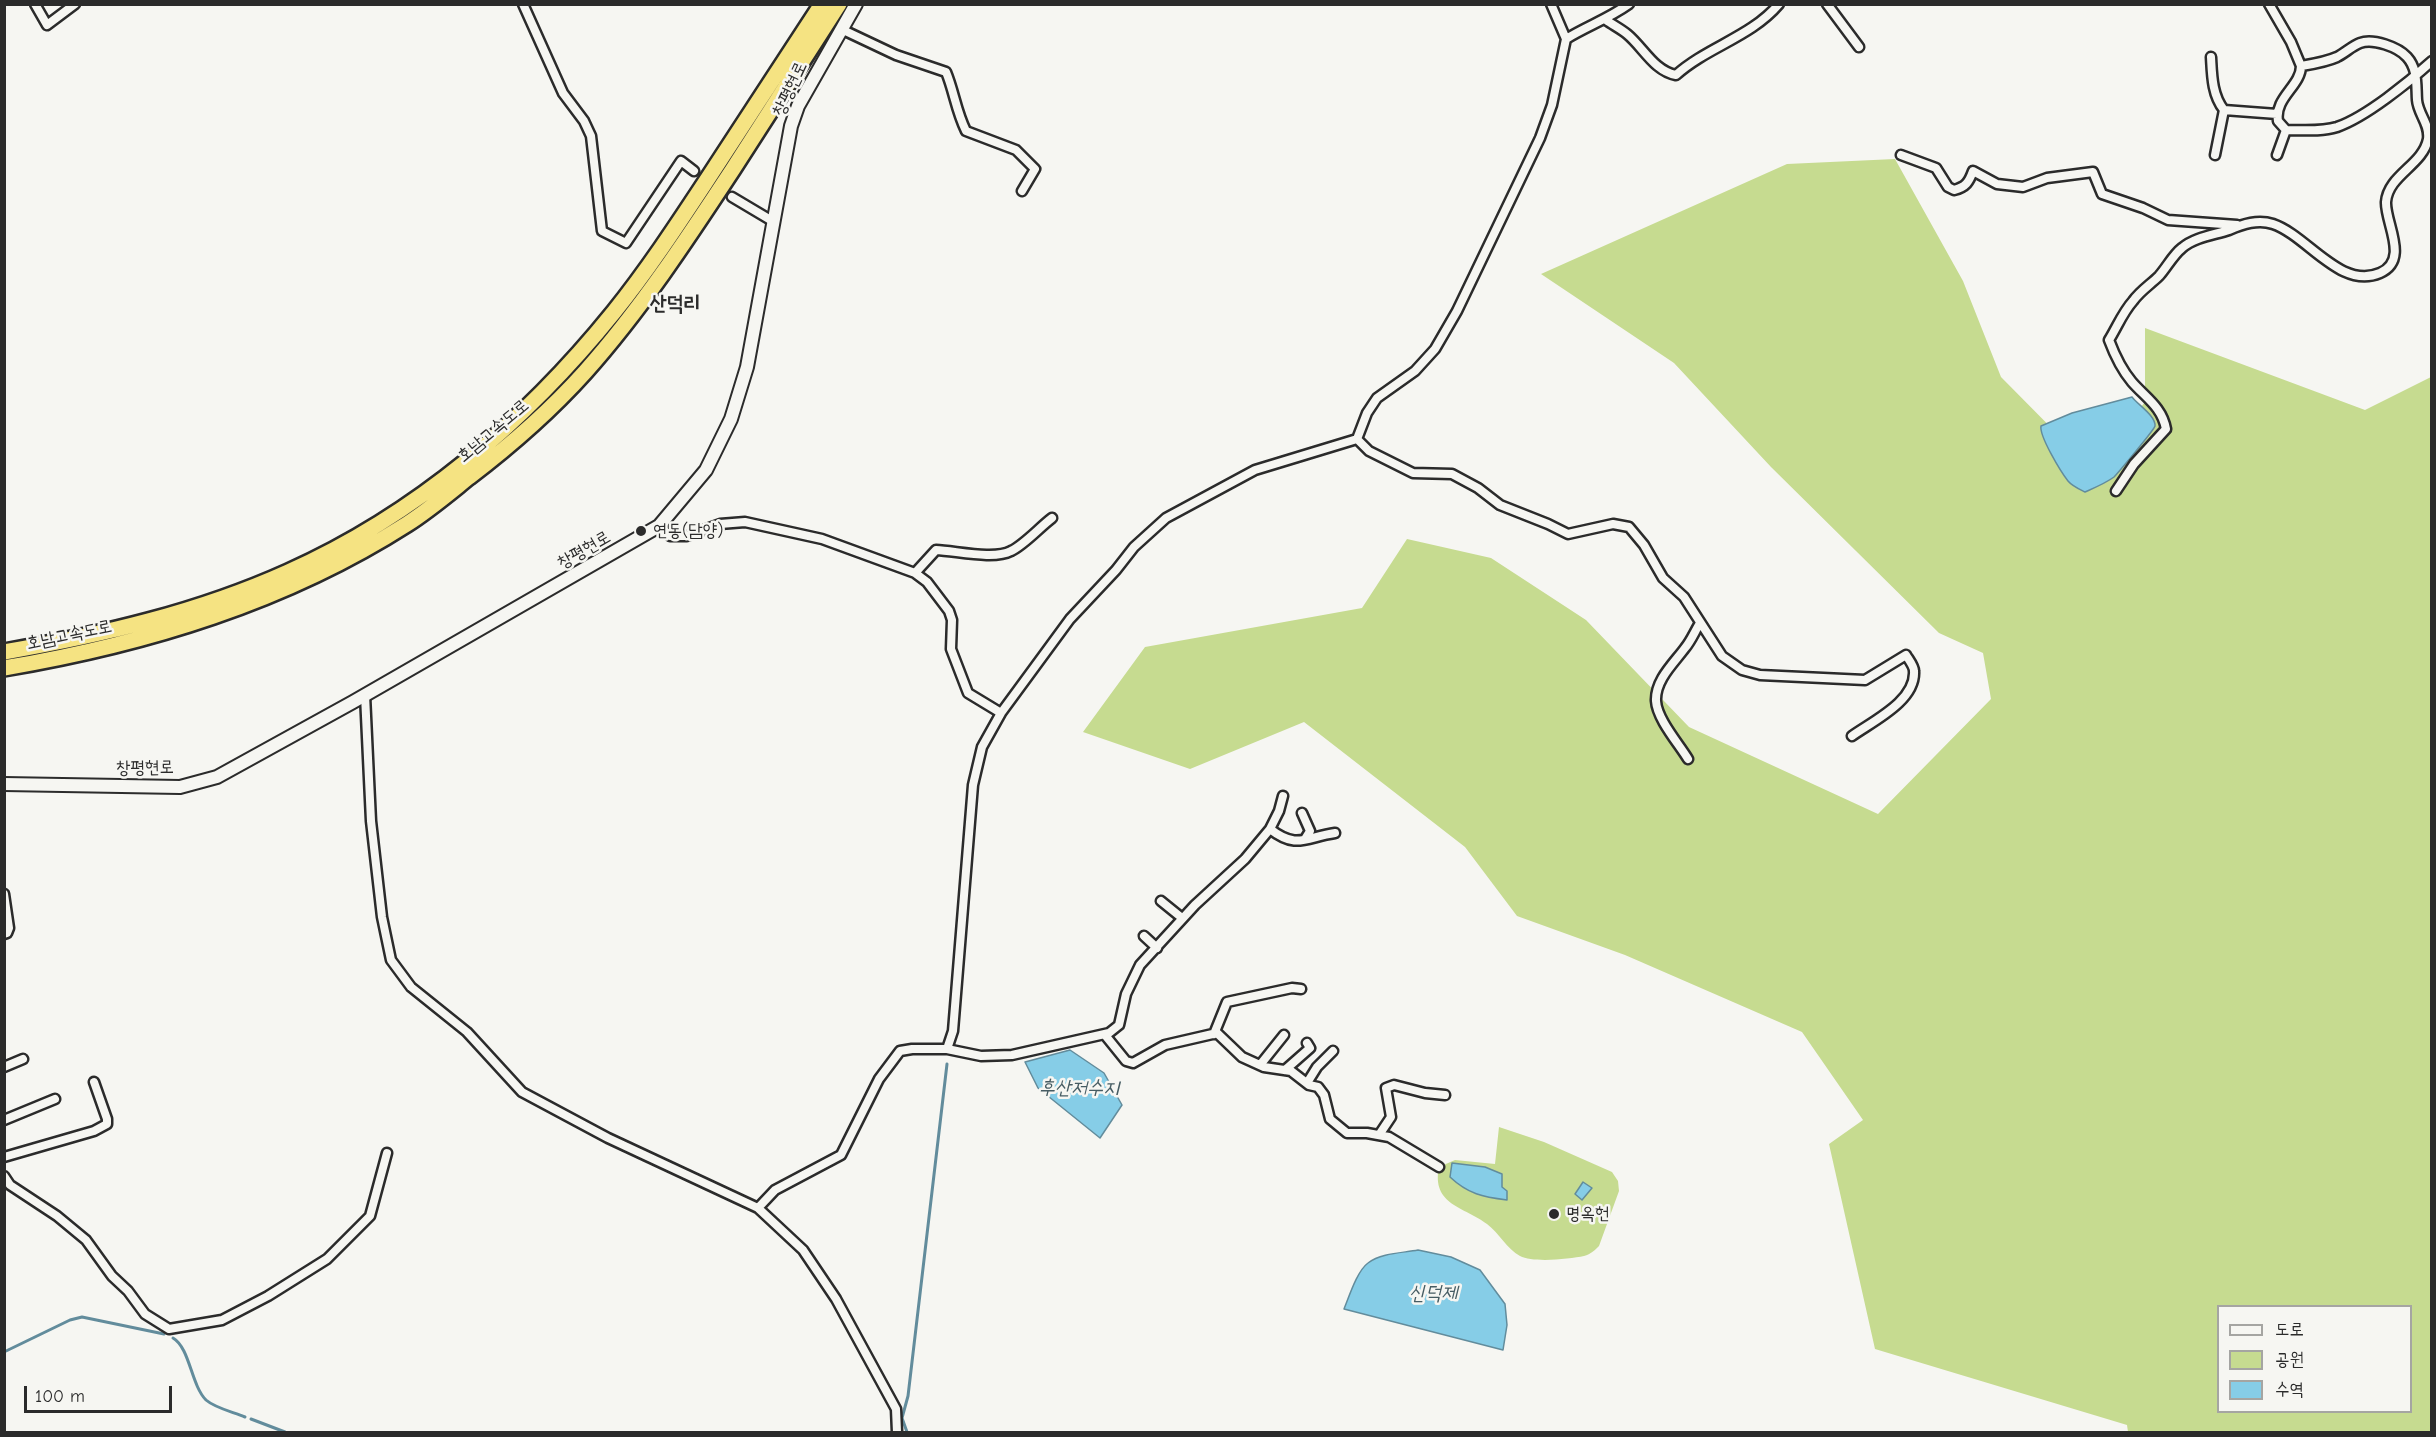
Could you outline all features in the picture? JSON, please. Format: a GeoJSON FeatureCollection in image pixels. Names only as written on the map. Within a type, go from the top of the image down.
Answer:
{"type":"FeatureCollection","features":[{"type":"Feature","properties":{"kind":"highway","name":"호남고속도로"},"geometry":{"type":"LineString","coordinates":[[4,652],[99,634],[160,619],[226,597],[288,572],[346,542],[392,515],[439,483],[520,416],[567,367],[615,311],[663,246],[822,4]]}},
{"type":"Feature","properties":{"kind":"highway","name":"호남고속도로"},"geometry":{"type":"LineString","coordinates":[[4,669],[107,649],[156,635],[232,610],[296,584],[408,523],[492,460],[531,427],[584,373],[619,331],[666,269],[839,4]]}},
{"type":"Feature","properties":{"kind":"main road","name":"창평현로"},"geometry":{"type":"LineString","coordinates":[[4,784],[180,787],[217,777],[659,526],[706,470],[730,420],[747,367],[791,126],[798,106],[856,4]]}},
{"type":"Feature","properties":{"kind":"street"},"geometry":{"type":"LineString","coordinates":[[35,4],[47,25],[75,4]]}},
{"type":"Feature","properties":{"kind":"street"},"geometry":{"type":"LineString","coordinates":[[523,4],[563,93],[584,121],[591,136],[602,231],[626,243],[681,161],[693,171]]}},
{"type":"Feature","properties":{"kind":"street"},"geometry":{"type":"LineString","coordinates":[[1357,439],[1367,413],[1377,398],[1415,371],[1435,349],[1457,311],[1540,138],[1552,105],[1566,39],[1551,4]]}},
{"type":"Feature","properties":{"kind":"street"},"geometry":{"type":"LineString","coordinates":[[1566,39],[1585,27],[1606,20],[1629,4]]}},
{"type":"Feature","properties":{"kind":"street"},"geometry":{"type":"LineString","coordinates":[[1606,20],[1628,35],[1650,59],[1668,73],[1676,75],[1692,61],[1727,44],[1769,16],[1779,4]]}},
{"type":"Feature","properties":{"kind":"street"},"geometry":{"type":"LineString","coordinates":[[1827,4],[1859,47]]}},
{"type":"Feature","properties":{"kind":"street"},"geometry":{"type":"LineString","coordinates":[[2269,4],[2291,42],[2301,66],[2301,73],[2283,100],[2277,114],[2282,128],[2286,130],[2338,127],[2416,76],[2432,61]]}},
{"type":"Feature","properties":{"kind":"street"},"geometry":{"type":"LineString","coordinates":[[841,29],[896,55],[946,72],[954,91],[957,113],[966,131],[1016,150],[1035,169],[1022,191]]}},
{"type":"Feature","properties":{"kind":"street"},"geometry":{"type":"LineString","coordinates":[[1901,155],[1936,168],[1948,187],[1954,190],[1968,184],[1973,171],[1997,184],[2023,187],[2047,178],[2093,172],[2102,194],[2143,208],[2168,220],[2241,225],[2267,222],[2292,234],[2343,272],[2379,274],[2385,270],[2393,258],[2395,245],[2386,207],[2387,196],[2396,181],[2419,157],[2428,139],[2427,126],[2417,102],[2416,76],[2404,54],[2388,46],[2367,42],[2361,42],[2337,57],[2301,66]]}},
{"type":"Feature","properties":{"kind":"street"},"geometry":{"type":"LineString","coordinates":[[2211,57],[2213,82],[2219,104],[2224,110],[2277,114]]}},
{"type":"Feature","properties":{"kind":"street"},"geometry":{"type":"LineString","coordinates":[[2215,155],[2224,110]]}},
{"type":"Feature","properties":{"kind":"street"},"geometry":{"type":"LineString","coordinates":[[2277,155],[2286,130]]}},
{"type":"Feature","properties":{"kind":"street"},"geometry":{"type":"LineString","coordinates":[[732,197],[774,222]]}},
{"type":"Feature","properties":{"kind":"street"},"geometry":{"type":"LineString","coordinates":[[2116,491],[2134,464],[2166,429],[2163,415],[2132,382],[2116,359],[2109,340],[2132,301],[2159,276],[2183,248],[2197,240],[2241,225]]}},
{"type":"Feature","properties":{"kind":"street"},"geometry":{"type":"LineString","coordinates":[[1357,439],[1369,451],[1413,473],[1452,474],[1478,488],[1500,505],[1568,534],[1613,524],[1629,527],[1664,578],[1684,597],[1722,656],[1742,670],[1760,675],[1864,680],[1906,655],[1915,669],[1913,685],[1900,701],[1852,736]]}},
{"type":"Feature","properties":{"kind":"street"},"geometry":{"type":"LineString","coordinates":[[947,1049],[953,1031],[973,785],[982,747],[1001,713],[1070,619],[1116,570],[1134,547],[1166,518],[1255,470],[1357,439]]}},
{"type":"Feature","properties":{"kind":"street"},"geometry":{"type":"LineString","coordinates":[[915,573],[936,550],[966,551],[987,556],[1011,551],[1052,518]]}},
{"type":"Feature","properties":{"kind":"street"},"geometry":{"type":"LineString","coordinates":[[659,526],[670,536],[687,536],[720,524],[745,522],[822,539],[915,573],[927,582],[949,611],[952,620],[951,649],[968,693],[1001,713]]}},
{"type":"Feature","properties":{"kind":"street"},"geometry":{"type":"LineString","coordinates":[[1688,759],[1664,722],[1656,701],[1662,680],[1687,646],[1700,623]]}},
{"type":"Feature","properties":{"kind":"street"},"geometry":{"type":"LineString","coordinates":[[364,695],[371,821],[382,917],[391,960],[411,987],[467,1032],[522,1092],[608,1138],[758,1208],[803,1250],[836,1299],[896,1409],[897,1432]]}},
{"type":"Feature","properties":{"kind":"street"},"geometry":{"type":"LineString","coordinates":[[758,1208],[775,1190],[841,1155],[879,1079],[900,1051],[947,1049],[981,1056],[1012,1055],[1105,1035],[1119,1025],[1126,994],[1140,965],[1182,918],[1245,859],[1270,829],[1280,811],[1283,796]]}},
{"type":"Feature","properties":{"kind":"street"},"geometry":{"type":"LineString","coordinates":[[1302,813],[1311,831],[1305,840]]}},
{"type":"Feature","properties":{"kind":"street"},"geometry":{"type":"LineString","coordinates":[[1270,829],[1281,837],[1296,843],[1335,833]]}},
{"type":"Feature","properties":{"kind":"street"},"geometry":{"type":"LineString","coordinates":[[4,894],[9,928],[4,934]]}},
{"type":"Feature","properties":{"kind":"street"},"geometry":{"type":"LineString","coordinates":[[1161,901],[1182,918]]}},
{"type":"Feature","properties":{"kind":"street"},"geometry":{"type":"LineString","coordinates":[[1144,936],[1157,948]]}},
{"type":"Feature","properties":{"kind":"street"},"geometry":{"type":"LineString","coordinates":[[1214,1034],[1227,1002],[1292,988],[1301,989]]}},
{"type":"Feature","properties":{"kind":"street"},"geometry":{"type":"LineString","coordinates":[[1105,1035],[1126,1061],[1133,1063],[1165,1045],[1216,1033],[1242,1057],[1260,1065],[1291,1071],[1307,1083],[1318,1087],[1324,1095],[1330,1119],[1347,1133],[1389,1137],[1439,1167]]}},
{"type":"Feature","properties":{"kind":"street"},"geometry":{"type":"LineString","coordinates":[[1260,1065],[1284,1035]]}},
{"type":"Feature","properties":{"kind":"street"},"geometry":{"type":"LineString","coordinates":[[1285,1070],[1310,1048],[1307,1043]]}},
{"type":"Feature","properties":{"kind":"street"},"geometry":{"type":"LineString","coordinates":[[1307,1083],[1317,1067],[1333,1051]]}},
{"type":"Feature","properties":{"kind":"street"},"geometry":{"type":"LineString","coordinates":[[4,1067],[23,1059]]}},
{"type":"Feature","properties":{"kind":"street"},"geometry":{"type":"LineString","coordinates":[[4,1157],[94,1131],[107,1124],[94,1082]]}},
{"type":"Feature","properties":{"kind":"street"},"geometry":{"type":"LineString","coordinates":[[1379,1135],[1390,1117],[1386,1088],[1394,1085],[1425,1093],[1445,1095]]}},
{"type":"Feature","properties":{"kind":"street"},"geometry":{"type":"LineString","coordinates":[[4,1120],[55,1099]]}},
{"type":"Feature","properties":{"kind":"street"},"geometry":{"type":"LineString","coordinates":[[4,1176],[10,1185],[57,1216],[86,1240],[112,1276],[128,1291],[145,1314],[169,1329],[222,1320],[268,1296],[327,1259],[370,1216],[387,1153]]}},
{"type":"Feature","properties":{"kind":"green space"},"geometry":{"type":"Polygon","coordinates":[[[1895,159],[1963,281],[2001,377],[2091,468],[2145,402],[2145,328],[2365,410],[2431,377],[2431,1432],[2128,1432],[2127,1425],[1875,1349],[1829,1144],[1863,1120],[1802,1032],[1625,955],[1517,916],[1465,847],[1304,722],[1190,769],[1083,732],[1145,647],[1362,608],[1407,539],[1491,558],[1586,620],[1689,727],[1878,814],[1991,699],[1983,653],[1939,633],[1771,467],[1674,363],[1541,274],[1787,164],[1895,159]]]}},
{"type":"Feature","properties":{"kind":"green space"},"geometry":{"type":"Polygon","coordinates":[[[1499,1127],[1544,1142],[1612,1172],[1618,1181],[1619,1191],[1599,1246],[1593,1252],[1584,1256],[1552,1260],[1520,1256],[1487,1224],[1445,1197],[1440,1190],[1438,1180],[1439,1167],[1455,1160],[1495,1164],[1499,1127]]]}},
{"type":"Feature","properties":{"kind":"water"},"geometry":{"type":"Polygon","coordinates":[[[2132,397],[2153,418],[2155,426],[2114,477],[2085,492],[2074,486],[2051,454],[2043,438],[2041,426],[2072,413],[2132,397]]]}},
{"type":"Feature","properties":{"kind":"water","name":"후산저수지"},"geometry":{"type":"Polygon","coordinates":[[[1070,1050],[1104,1073],[1122,1105],[1100,1138],[1038,1088],[1025,1062],[1070,1050]]]}},
{"type":"Feature","properties":{"kind":"water"},"geometry":{"type":"Polygon","coordinates":[[[1452,1163],[1485,1167],[1502,1174],[1502,1187],[1507,1191],[1507,1200],[1483,1196],[1463,1187],[1450,1177],[1452,1163]]]}},
{"type":"Feature","properties":{"kind":"water"},"geometry":{"type":"Polygon","coordinates":[[[1583,1182],[1592,1188],[1582,1200],[1575,1194],[1583,1182]]]}},
{"type":"Feature","properties":{"kind":"water","name":"신덕제"},"geometry":{"type":"Polygon","coordinates":[[[1418,1250],[1451,1257],[1480,1270],[1505,1304],[1507,1325],[1503,1350],[1344,1309],[1357,1278],[1368,1263],[1385,1255],[1418,1250]]]}},
{"type":"Feature","properties":{"kind":"waterway"},"geometry":{"type":"LineString","coordinates":[[907,1432],[902,1418],[908,1396],[947,1064]]}},
{"type":"Feature","properties":{"kind":"waterway"},"geometry":{"type":"LineString","coordinates":[[4,1352],[70,1320],[82,1317],[164,1334]]}},
{"type":"Feature","properties":{"kind":"waterway"},"geometry":{"type":"LineString","coordinates":[[173,1338],[183,1350],[197,1385],[206,1400],[219,1408],[245,1417]]}},
{"type":"Feature","properties":{"kind":"waterway"},"geometry":{"type":"LineString","coordinates":[[251,1419],[285,1432]]}},
{"type":"Feature","properties":{"kind":"tunnel"},"geometry":{"type":"LineString","coordinates":[[694,171],[732,197]]}},
{"type":"Feature","properties":{"kind":"place","name":"연동(담양)"},"geometry":{"type":"Point","coordinates":[641,531]}},
{"type":"Feature","properties":{"kind":"place","name":"명옥헌"},"geometry":{"type":"Point","coordinates":[1554,1214]}},
{"type":"Feature","properties":{"kind":"district","name":"산덕리"},"geometry":{"type":"Point","coordinates":[675,304]}}]}
